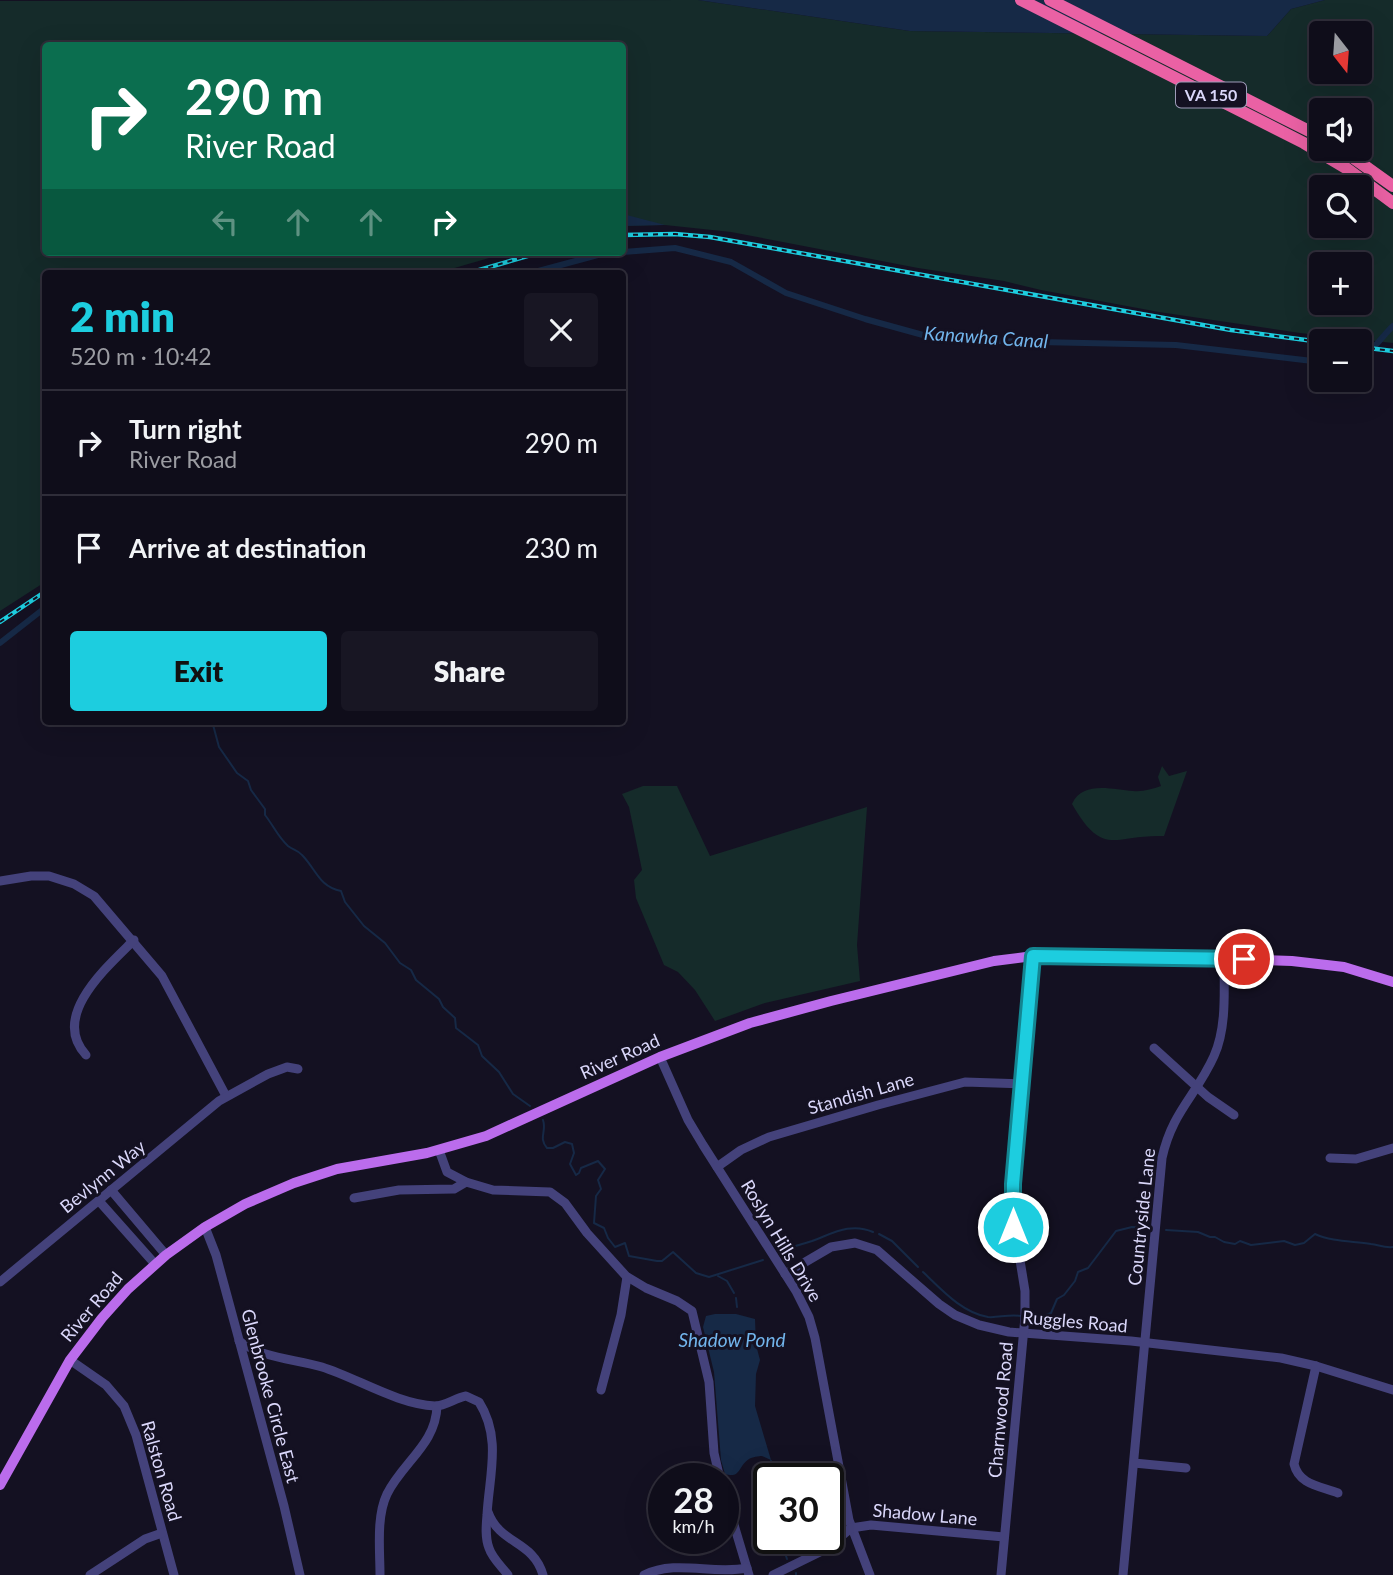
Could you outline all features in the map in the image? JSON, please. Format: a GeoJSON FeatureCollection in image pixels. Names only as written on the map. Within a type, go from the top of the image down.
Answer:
{"type":"FeatureCollection","features":[{"type":"Feature","properties":{"kind":"highway","name":"VA 150"},"geometry":{"type":"LineString","coordinates":[[1021,0],[1304,143],[1346,168],[1393,203]]}},
{"type":"Feature","properties":{"kind":"highway","name":"VA 150"},"geometry":{"type":"LineString","coordinates":[[1050,0],[1309,131]]}},
{"type":"Feature","properties":{"kind":"highway"},"geometry":{"type":"LineString","coordinates":[[1358,161],[1393,186]]}},
{"type":"Feature","properties":{"kind":"main road","name":"River Road"},"geometry":{"type":"LineString","coordinates":[[0,1485],[70,1360],[107,1312],[155,1264],[205,1227],[245,1204],[294,1183],[347,1167],[439,1150],[505,1129],[660,1057],[750,1023],[993,961],[1033,956],[1224,959],[1325,964],[1393,982]]}},
{"type":"Feature","properties":{"kind":"street"},"geometry":{"type":"LineString","coordinates":[[0,881],[40,875],[59,878],[94,896],[134,940],[167,983],[226,1096]]}},
{"type":"Feature","properties":{"kind":"street"},"geometry":{"type":"LineString","coordinates":[[86,1055],[77,1043],[74,1033],[78,1011],[97,977],[134,940]]}},
{"type":"Feature","properties":{"kind":"street","name":"Charnwood Road"},"geometry":{"type":"LineString","coordinates":[[1001,1575],[1024,1333],[1025,1291],[1012,1211],[1033,956]]}},
{"type":"Feature","properties":{"kind":"street","name":"Countryside Lane"},"geometry":{"type":"LineString","coordinates":[[1123,1575],[1162,1158],[1173,1123],[1209,1066],[1219,1040],[1223,1010],[1224,959]]}},
{"type":"Feature","properties":{"kind":"street"},"geometry":{"type":"LineString","coordinates":[[1154,1048],[1196,1086],[1234,1115]]}},
{"type":"Feature","properties":{"kind":"street","name":"Roslyn Hills Drive"},"geometry":{"type":"LineString","coordinates":[[660,1057],[688,1120],[804,1306],[815,1338],[851,1528],[870,1575]]}},
{"type":"Feature","properties":{"kind":"street","name":"Bevlynn Way"},"geometry":{"type":"LineString","coordinates":[[0,1282],[226,1096],[281,1069],[298,1069]]}},
{"type":"Feature","properties":{"kind":"street","name":"Standish Lane"},"geometry":{"type":"LineString","coordinates":[[717,1167],[741,1150],[769,1137],[889,1102],[965,1083],[1022,1084]]}},
{"type":"Feature","properties":{"kind":"street"},"geometry":{"type":"LineString","coordinates":[[1330,1158],[1356,1159],[1393,1148]]}},
{"type":"Feature","properties":{"kind":"street"},"geometry":{"type":"LineString","coordinates":[[439,1150],[447,1172],[466,1182],[497,1190],[551,1192],[565,1203],[627,1277],[685,1305],[694,1316],[709,1382],[716,1463]]}},
{"type":"Feature","properties":{"kind":"street"},"geometry":{"type":"LineString","coordinates":[[354,1198],[399,1190],[454,1189],[466,1182]]}},
{"type":"Feature","properties":{"kind":"street"},"geometry":{"type":"LineString","coordinates":[[111,1191],[166,1255]]}},
{"type":"Feature","properties":{"kind":"street"},"geometry":{"type":"LineString","coordinates":[[99,1201],[155,1264]]}},
{"type":"Feature","properties":{"kind":"street","name":"Glenbrooke Circle East"},"geometry":{"type":"LineString","coordinates":[[205,1227],[216,1255],[300,1575]]}},
{"type":"Feature","properties":{"kind":"street","name":"Ruggles Road"},"geometry":{"type":"LineString","coordinates":[[785,1274],[831,1247],[851,1243],[870,1246],[955,1315],[979,1325],[1024,1333],[1250,1354],[1316,1366],[1393,1390]]}},
{"type":"Feature","properties":{"kind":"street"},"geometry":{"type":"LineString","coordinates":[[601,1390],[621,1315],[627,1277]]}},
{"type":"Feature","properties":{"kind":"street"},"geometry":{"type":"LineString","coordinates":[[239,1342],[257,1351],[320,1366],[394,1395],[437,1406],[466,1396],[474,1398],[482,1408],[491,1434],[494,1457],[487,1510],[488,1548],[508,1575]]}},
{"type":"Feature","properties":{"kind":"street","name":"Ralston Road"},"geometry":{"type":"LineString","coordinates":[[70,1360],[106,1385],[124,1406],[136,1435],[174,1575]]}},
{"type":"Feature","properties":{"kind":"street"},"geometry":{"type":"LineString","coordinates":[[1316,1366],[1296,1451],[1295,1469],[1306,1482],[1338,1493]]}},
{"type":"Feature","properties":{"kind":"street"},"geometry":{"type":"LineString","coordinates":[[380,1575],[384,1502],[393,1485],[431,1435],[437,1406]]}},
{"type":"Feature","properties":{"kind":"street"},"geometry":{"type":"LineString","coordinates":[[1133,1463],[1186,1468]]}},
{"type":"Feature","properties":{"kind":"street"},"geometry":{"type":"LineString","coordinates":[[487,1510],[507,1538],[536,1558],[543,1575]]}},
{"type":"Feature","properties":{"kind":"street","name":"Shadow Lane"},"geometry":{"type":"LineString","coordinates":[[773,1575],[826,1549],[851,1528],[870,1525],[1004,1537]]}},
{"type":"Feature","properties":{"kind":"street"},"geometry":{"type":"LineString","coordinates":[[90,1575],[145,1539],[162,1533]]}},
{"type":"Feature","properties":{"kind":"street"},"geometry":{"type":"LineString","coordinates":[[644,1575],[674,1567],[725,1572],[748,1571],[739,1541]]}},
{"type":"Feature","properties":{"kind":"green space"},"geometry":{"type":"Polygon","coordinates":[[[698,0],[910,31],[1267,36],[1291,9],[1325,0],[1393,0],[1393,343],[1372,341],[1372,329],[1309,329],[1309,334],[1300,333],[1159,312],[731,232],[665,225],[626,226],[626,42],[42,42],[42,256],[496,256],[447,270],[42,270],[42,584],[0,611],[0,1],[698,0]]]}},
{"type":"Feature","properties":{"kind":"green space"},"geometry":{"type":"Polygon","coordinates":[[[1162,766],[1169,776],[1187,771],[1164,836],[1111,840],[1102,838],[1083,821],[1072,804],[1083,792],[1091,789],[1140,791],[1161,786],[1158,777],[1162,766]]]}},
{"type":"Feature","properties":{"kind":"green space"},"geometry":{"type":"Polygon","coordinates":[[[643,786],[677,786],[710,856],[867,807],[857,945],[860,981],[765,1003],[715,1021],[695,990],[678,972],[664,965],[636,898],[634,880],[642,870],[629,807],[622,794],[643,786]]]}},
{"type":"Feature","properties":{"kind":"water"},"geometry":{"type":"Polygon","coordinates":[[[698,0],[1325,0],[1291,9],[1267,36],[910,31],[698,0]]]}},
{"type":"Feature","properties":{"kind":"water"},"geometry":{"type":"Polygon","coordinates":[[[626,215],[665,225],[626,226],[626,215]]]}},
{"type":"Feature","properties":{"kind":"water","name":"Shadow Pond"},"geometry":{"type":"Polygon","coordinates":[[[736,1314],[755,1319],[756,1345],[760,1360],[756,1374],[755,1406],[771,1460],[762,1456],[750,1458],[739,1470],[739,1463],[722,1463],[714,1372],[703,1327],[706,1316],[736,1314]]]}},
{"type":"Feature","properties":{"kind":"waterway","name":"Kanawha Canal"},"geometry":{"type":"LineString","coordinates":[[626,252],[675,248],[731,262],[786,293],[923,335],[998,341],[1176,345],[1309,361]]}},
{"type":"Feature","properties":{"kind":"waterway","name":"Kanawha Canal"},"geometry":{"type":"LineString","coordinates":[[542,270],[594,256]]}},
{"type":"Feature","properties":{"kind":"waterway","name":"Kanawha Canal"},"geometry":{"type":"LineString","coordinates":[[1372,349],[1393,326]]}},
{"type":"Feature","properties":{"kind":"waterway","name":"Kanawha Canal"},"geometry":{"type":"LineString","coordinates":[[0,643],[42,610]]}},
{"type":"Feature","properties":{"kind":"waterway"},"geometry":{"type":"LineString","coordinates":[[213,725],[219,747],[237,773],[248,781],[281,839],[307,860],[323,882],[341,891],[345,902],[364,926],[385,943],[400,963],[411,970],[416,980],[439,999],[455,1018],[456,1028],[478,1045],[482,1056],[499,1072],[513,1094],[530,1106]]}},
{"type":"Feature","properties":{"kind":"waterway"},"geometry":{"type":"LineString","coordinates":[[543,1120],[543,1141],[547,1148],[565,1142],[572,1144],[574,1153],[570,1164],[576,1175],[581,1168],[598,1161],[605,1169],[598,1180],[601,1189],[596,1196],[594,1223],[604,1228],[615,1247],[625,1243],[629,1256],[662,1261],[673,1252],[696,1273],[709,1277],[763,1260]]}},
{"type":"Feature","properties":{"kind":"waterway"},"geometry":{"type":"LineString","coordinates":[[1032,1317],[1037,1319],[1051,1313],[1057,1299],[1064,1295],[1075,1281],[1078,1272],[1088,1268],[1116,1231],[1132,1227],[1148,1228]]}},
{"type":"Feature","properties":{"kind":"waterway"},"geometry":{"type":"LineString","coordinates":[[783,1249],[849,1229],[873,1232]]}},
{"type":"Feature","properties":{"kind":"waterway"},"geometry":{"type":"LineString","coordinates":[[1166,1230],[1198,1232],[1235,1244],[1240,1241],[1251,1245],[1284,1241],[1295,1245],[1304,1243],[1315,1234],[1335,1240],[1393,1247]]}},
{"type":"Feature","properties":{"kind":"waterway"},"geometry":{"type":"LineString","coordinates":[[879,1234],[892,1241],[918,1267]]}},
{"type":"Feature","properties":{"kind":"waterway"},"geometry":{"type":"LineString","coordinates":[[923,1272],[969,1311],[988,1317],[1021,1316]]}},
{"type":"Feature","properties":{"kind":"waterway"},"geometry":{"type":"LineString","coordinates":[[718,1276],[727,1281],[734,1293]]}},
{"type":"Feature","properties":{"kind":"waterway"},"geometry":{"type":"LineString","coordinates":[[736,1298],[737,1307]]}},
{"type":"Feature","properties":{"kind":"waterway"},"geometry":{"type":"LineString","coordinates":[[785,1554],[787,1559]]}},
{"type":"Feature","properties":{"kind":"railway"},"geometry":{"type":"LineString","coordinates":[[626,235],[675,234],[710,237],[1231,330],[1309,340]]}},
{"type":"Feature","properties":{"kind":"railway"},"geometry":{"type":"LineString","coordinates":[[479,270],[527,256]]}},
{"type":"Feature","properties":{"kind":"railway"},"geometry":{"type":"LineString","coordinates":[[1372,348],[1393,351]]}},
{"type":"Feature","properties":{"kind":"railway"},"geometry":{"type":"LineString","coordinates":[[0,622],[42,594]]}},
{"type":"Feature","properties":{"kind":"route"},"geometry":{"type":"LineString","coordinates":[[1013,1227],[1013,1184],[1033,956],[1244,959]]}}]}
